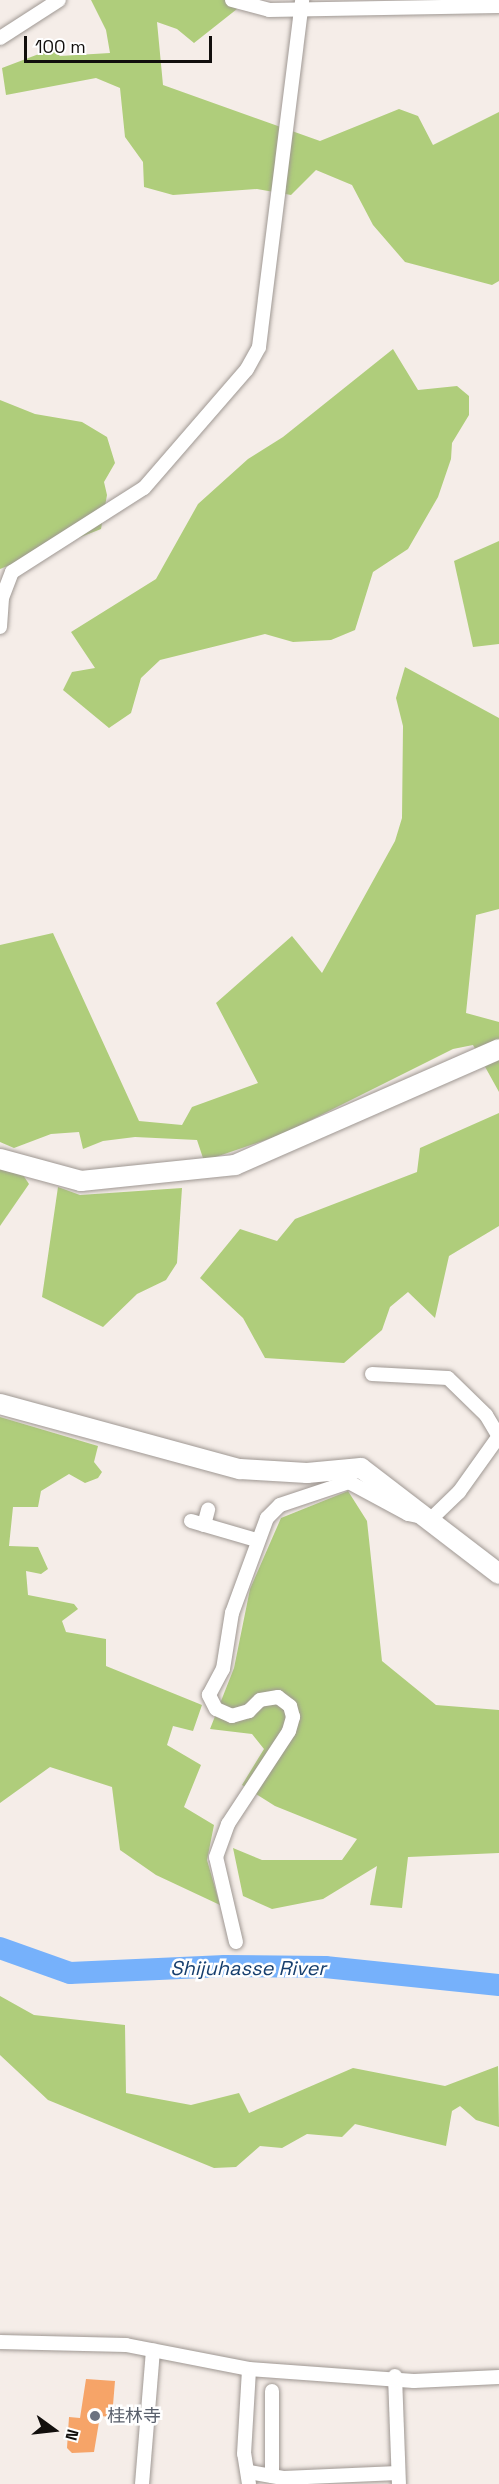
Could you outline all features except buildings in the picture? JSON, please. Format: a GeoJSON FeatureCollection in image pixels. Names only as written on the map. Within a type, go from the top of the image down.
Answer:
{"type":"FeatureCollection","features":[{"type":"Feature","properties":{"kind":"street"},"geometry":{"type":"LineString","coordinates":[[0,38],[59,0]]}},
{"type":"Feature","properties":{"kind":"street"},"geometry":{"type":"LineString","coordinates":[[232,0],[269,9],[301,3],[499,6]]}},
{"type":"Feature","properties":{"kind":"street"},"geometry":{"type":"LineString","coordinates":[[0,627],[2,598],[12,572],[144,488],[248,369],[259,347],[301,3]]}},
{"type":"Feature","properties":{"kind":"street"},"geometry":{"type":"LineString","coordinates":[[0,1159],[81,1181],[235,1165],[499,1049]]}},
{"type":"Feature","properties":{"kind":"street"},"geometry":{"type":"LineString","coordinates":[[372,1374],[448,1378],[486,1414],[499,1437],[459,1492],[431,1520]]}},
{"type":"Feature","properties":{"kind":"street"},"geometry":{"type":"LineString","coordinates":[[0,1404],[240,1469],[307,1473],[361,1468],[499,1574]]}},
{"type":"Feature","properties":{"kind":"street"},"geometry":{"type":"LineString","coordinates":[[237,1942],[216,1857],[228,1824],[289,1731],[293,1717],[290,1706],[278,1697],[260,1700],[249,1711],[232,1716],[216,1709],[209,1695],[223,1669],[232,1613],[256,1540],[280,1505],[349,1482],[408,1514],[431,1520]]}},
{"type":"Feature","properties":{"kind":"street"},"geometry":{"type":"LineString","coordinates":[[208,1510],[197,1523],[256,1540]]}},
{"type":"Feature","properties":{"kind":"street"},"geometry":{"type":"LineString","coordinates":[[0,2342],[76,2340],[153,2350],[249,2369],[395,2376],[414,2381],[499,2377]]}},
{"type":"Feature","properties":{"kind":"street"},"geometry":{"type":"LineString","coordinates":[[142,2484],[153,2350]]}},
{"type":"Feature","properties":{"kind":"street"},"geometry":{"type":"LineString","coordinates":[[249,2369],[244,2454],[249,2478],[272,2476],[399,2479],[395,2376]]}},
{"type":"Feature","properties":{"kind":"street"},"geometry":{"type":"LineString","coordinates":[[272,2391],[272,2476]]}},
{"type":"Feature","properties":{"kind":"green space"},"geometry":{"type":"Polygon","coordinates":[[[91,0],[233,0],[237,9],[194,43],[177,29],[157,22],[163,85],[320,141],[399,109],[418,116],[433,145],[499,112],[499,281],[492,285],[405,262],[373,225],[352,185],[316,170],[291,195],[257,189],[173,195],[144,187],[143,162],[125,137],[120,88],[96,78],[6,95],[2,68],[52,49],[60,56],[110,53],[106,30],[91,0]]]}},
{"type":"Feature","properties":{"kind":"green space"},"geometry":{"type":"Polygon","coordinates":[[[393,349],[418,390],[457,386],[469,396],[469,415],[452,443],[451,459],[438,497],[408,549],[373,572],[355,630],[331,640],[293,642],[265,634],[160,660],[141,678],[131,713],[109,728],[63,690],[72,672],[95,668],[71,632],[156,579],[198,504],[248,459],[283,437],[393,349]]]}},
{"type":"Feature","properties":{"kind":"green space"},"geometry":{"type":"Polygon","coordinates":[[[0,400],[35,414],[82,422],[107,437],[115,463],[104,482],[107,495],[101,529],[0,569],[0,400]]]}},
{"type":"Feature","properties":{"kind":"green space"},"geometry":{"type":"Polygon","coordinates":[[[499,541],[499,644],[473,647],[454,561],[499,541]]]}},
{"type":"Feature","properties":{"kind":"green space"},"geometry":{"type":"Polygon","coordinates":[[[405,667],[499,718],[499,909],[476,915],[466,1013],[499,1022],[499,1092],[473,1045],[453,1049],[283,1134],[204,1161],[197,1140],[135,1137],[103,1141],[83,1149],[79,1132],[51,1134],[14,1148],[0,1142],[0,945],[53,933],[139,1121],[182,1125],[192,1107],[258,1083],[216,1003],[292,936],[322,973],[395,841],[402,818],[403,726],[396,698],[405,667]]]}},
{"type":"Feature","properties":{"kind":"green space"},"geometry":{"type":"Polygon","coordinates":[[[499,1113],[499,1226],[449,1256],[435,1318],[408,1292],[390,1307],[382,1330],[344,1363],[265,1358],[243,1318],[200,1278],[240,1229],[277,1241],[295,1219],[417,1172],[420,1148],[499,1113]]]}},
{"type":"Feature","properties":{"kind":"green space"},"geometry":{"type":"Polygon","coordinates":[[[0,1169],[23,1175],[29,1184],[0,1226],[0,1169]]]}},
{"type":"Feature","properties":{"kind":"green space"},"geometry":{"type":"Polygon","coordinates":[[[58,1187],[80,1195],[182,1188],[177,1263],[166,1280],[137,1294],[103,1327],[42,1297],[58,1187]]]}},
{"type":"Feature","properties":{"kind":"green space"},"geometry":{"type":"Polygon","coordinates":[[[0,1417],[98,1446],[94,1462],[102,1472],[98,1478],[85,1483],[69,1474],[41,1491],[38,1507],[13,1507],[9,1546],[38,1547],[48,1569],[41,1574],[26,1571],[28,1595],[74,1604],[78,1609],[62,1621],[66,1632],[106,1639],[106,1666],[202,1705],[193,1731],[173,1726],[167,1745],[201,1765],[184,1807],[214,1825],[207,1860],[220,1905],[156,1875],[120,1850],[112,1787],[50,1767],[0,1803],[0,1417]]]}},
{"type":"Feature","properties":{"kind":"green space"},"geometry":{"type":"Polygon","coordinates":[[[348,1491],[367,1521],[382,1661],[436,1705],[499,1710],[499,1853],[408,1857],[402,1908],[370,1905],[377,1866],[323,1899],[272,1909],[243,1896],[233,1848],[262,1860],[342,1860],[357,1839],[275,1806],[242,1785],[264,1749],[252,1734],[210,1729],[234,1668],[250,1589],[281,1518],[348,1491]]]}},
{"type":"Feature","properties":{"kind":"green space"},"geometry":{"type":"Polygon","coordinates":[[[0,1996],[34,2015],[125,2025],[126,2093],[191,2105],[239,2093],[249,2113],[353,2068],[445,2086],[498,2066],[499,2127],[476,2120],[460,2106],[452,2111],[446,2146],[355,2124],[342,2137],[307,2134],[282,2148],[260,2146],[236,2167],[214,2168],[48,2100],[0,2055],[0,1996]]]}},
{"type":"Feature","properties":{"kind":"waterway","name":"Shijuhasse River"},"geometry":{"type":"LineString","coordinates":[[0,1948],[70,1973],[225,1966],[325,1967],[499,1985]]}},
{"type":"Feature","properties":{"kind":"place","name":"桂林寺"},"geometry":{"type":"Point","coordinates":[95,2416]}}]}
